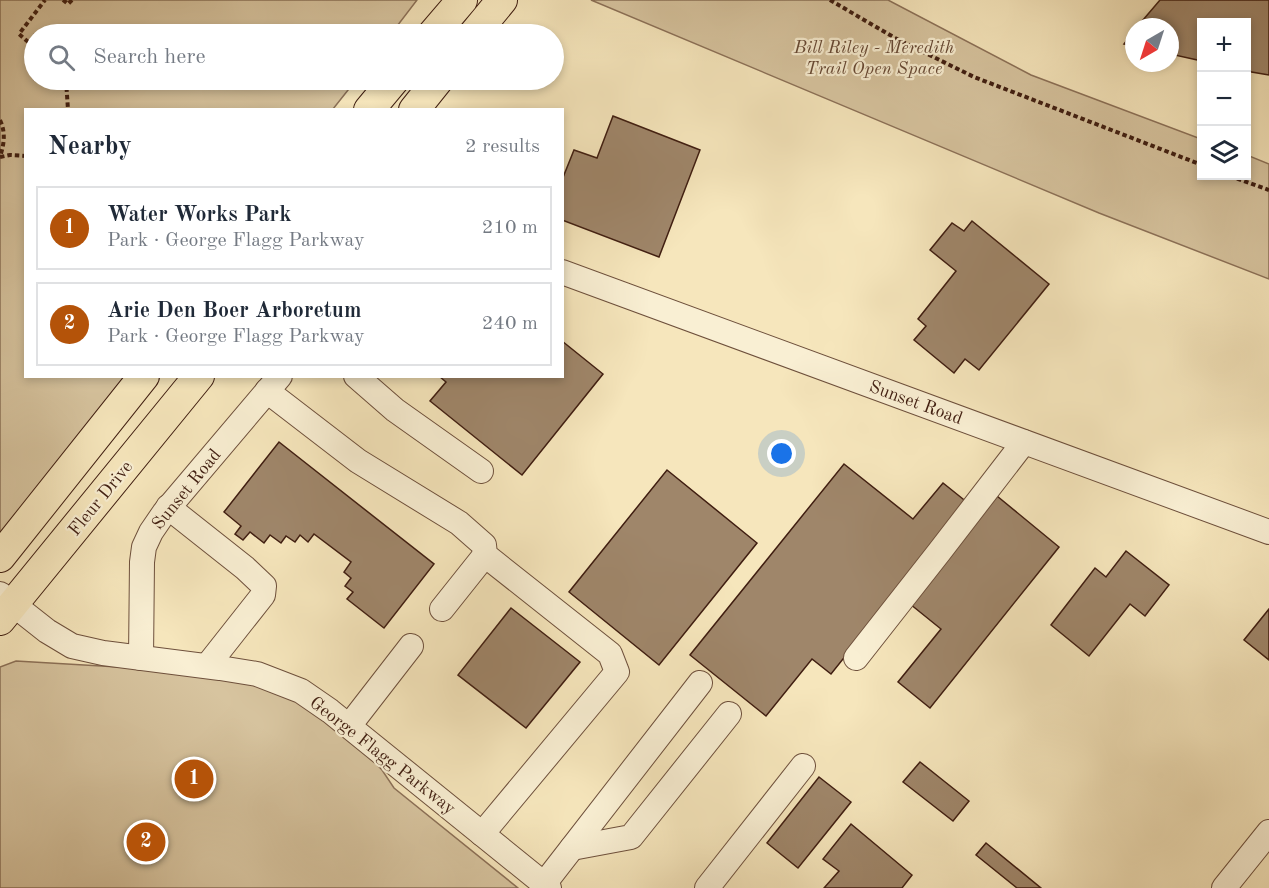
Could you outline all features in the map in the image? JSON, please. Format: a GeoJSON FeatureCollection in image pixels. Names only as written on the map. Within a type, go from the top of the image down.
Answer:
{"type":"FeatureCollection","features":[{"type":"Feature","properties":{"kind":"main road"},"geometry":{"type":"LineString","coordinates":[[442,24],[459,4]]}},
{"type":"Feature","properties":{"kind":"main road"},"geometry":{"type":"LineString","coordinates":[[371,108],[386,90]]}},
{"type":"Feature","properties":{"kind":"main road"},"geometry":{"type":"LineString","coordinates":[[416,108],[430,90]]}},
{"type":"Feature","properties":{"kind":"main road"},"geometry":{"type":"LineString","coordinates":[[0,557],[142,378]]}},
{"type":"Feature","properties":{"kind":"main road","name":"Fleur Drive"},"geometry":{"type":"LineString","coordinates":[[4,606],[197,378]]}},
{"type":"Feature","properties":{"kind":"street","name":"Sunset Road"},"geometry":{"type":"LineString","coordinates":[[564,273],[1269,532]]}},
{"type":"Feature","properties":{"kind":"street"},"geometry":{"type":"LineString","coordinates":[[358,378],[395,410],[482,471]]}},
{"type":"Feature","properties":{"kind":"street","name":"Sunset Road"},"geometry":{"type":"LineString","coordinates":[[141,658],[142,562],[144,547],[151,532],[168,507],[273,384]]}},
{"type":"Feature","properties":{"kind":"street"},"geometry":{"type":"LineString","coordinates":[[273,384],[358,461],[459,523],[484,545],[485,555],[442,609]]}},
{"type":"Feature","properties":{"kind":"street"},"geometry":{"type":"LineString","coordinates":[[856,658],[1024,442]]}},
{"type":"Feature","properties":{"kind":"street"},"geometry":{"type":"LineString","coordinates":[[168,507],[245,568],[264,586],[263,595],[207,666]]}},
{"type":"Feature","properties":{"kind":"street"},"geometry":{"type":"LineString","coordinates":[[482,834],[616,672],[610,654],[485,555]]}},
{"type":"Feature","properties":{"kind":"street","name":"George Flagg Parkway"},"geometry":{"type":"LineString","coordinates":[[4,606],[72,646],[103,653],[257,674],[301,691],[349,726],[547,886]]}},
{"type":"Feature","properties":{"kind":"street"},"geometry":{"type":"LineString","coordinates":[[349,726],[411,646]]}},
{"type":"Feature","properties":{"kind":"street"},"geometry":{"type":"LineString","coordinates":[[547,886],[572,848],[700,683]]}},
{"type":"Feature","properties":{"kind":"street"},"geometry":{"type":"LineString","coordinates":[[572,848],[631,837],[729,714]]}},
{"type":"Feature","properties":{"kind":"street"},"geometry":{"type":"LineString","coordinates":[[707,888],[803,766]]}},
{"type":"Feature","properties":{"kind":"street"},"geometry":{"type":"LineString","coordinates":[[1224,888],[1267,840]]}},
{"type":"Feature","properties":{"kind":"path"},"geometry":{"type":"LineString","coordinates":[[27,24],[45,0]]}},
{"type":"Feature","properties":{"kind":"path"},"geometry":{"type":"LineString","coordinates":[[63,0],[68,4],[72,0]]}},
{"type":"Feature","properties":{"kind":"path"},"geometry":{"type":"LineString","coordinates":[[830,0],[895,38],[974,77],[1197,163]]}},
{"type":"Feature","properties":{"kind":"path"},"geometry":{"type":"LineString","coordinates":[[67,90],[68,108]]}},
{"type":"Feature","properties":{"kind":"path"},"geometry":{"type":"LineString","coordinates":[[0,120],[5,139],[0,157],[10,154],[24,156]]}},
{"type":"Feature","properties":{"kind":"path"},"geometry":{"type":"LineString","coordinates":[[1241,180],[1269,190]]}},
{"type":"Feature","properties":{"kind":"green space"},"geometry":{"type":"Polygon","coordinates":[[[0,0],[417,0],[399,24],[24,24],[24,90],[348,90],[334,108],[24,108],[24,378],[125,378],[0,538],[0,0]]]}},
{"type":"Feature","properties":{"kind":"green space","name":"Bill Riley - Meredith Trail Open Space"},"geometry":{"type":"Polygon","coordinates":[[[591,0],[888,0],[1031,75],[1197,137],[1197,180],[1251,180],[1251,157],[1269,164],[1269,279],[1099,213],[591,0]]]}},
{"type":"Feature","properties":{"kind":"green space"},"geometry":{"type":"Polygon","coordinates":[[[16,661],[203,672],[253,679],[307,705],[367,754],[394,788],[518,888],[0,888],[0,667],[16,661]]]}},
{"type":"Feature","properties":{"kind":"building"},"geometry":{"type":"Polygon","coordinates":[[[1160,0],[1269,0],[1269,75],[1251,72],[1251,18],[1197,18],[1197,60],[1179,56],[1179,18],[1145,18],[1160,0]]]}},
{"type":"Feature","properties":{"kind":"building"},"geometry":{"type":"Polygon","coordinates":[[[613,116],[700,150],[659,257],[564,221],[564,175],[574,150],[597,158],[613,116]]]}},
{"type":"Feature","properties":{"kind":"building"},"geometry":{"type":"Polygon","coordinates":[[[972,221],[1049,284],[979,370],[965,359],[954,373],[914,340],[926,326],[918,319],[956,271],[930,250],[952,223],[964,231],[972,221]]]}},
{"type":"Feature","properties":{"kind":"building"},"geometry":{"type":"Polygon","coordinates":[[[564,343],[603,374],[522,475],[430,401],[446,382],[441,378],[564,378],[564,343]]]}},
{"type":"Feature","properties":{"kind":"building"},"geometry":{"type":"Polygon","coordinates":[[[279,442],[434,564],[384,628],[347,599],[353,592],[345,586],[351,578],[344,572],[351,562],[314,534],[308,542],[300,535],[295,542],[286,536],[281,543],[270,535],[264,543],[250,532],[243,540],[235,534],[241,526],[224,512],[279,442]]]}},
{"type":"Feature","properties":{"kind":"building"},"geometry":{"type":"Polygon","coordinates":[[[844,464],[913,519],[943,483],[968,503],[831,674],[812,659],[766,716],[690,655],[844,464]]]}},
{"type":"Feature","properties":{"kind":"building"},"geometry":{"type":"Polygon","coordinates":[[[667,470],[757,543],[659,665],[569,592],[667,470]]]}},
{"type":"Feature","properties":{"kind":"building"},"geometry":{"type":"Polygon","coordinates":[[[997,496],[1059,547],[930,708],[898,682],[941,629],[910,604],[997,496]]]}},
{"type":"Feature","properties":{"kind":"building"},"geometry":{"type":"Polygon","coordinates":[[[1126,551],[1169,585],[1145,616],[1130,604],[1089,656],[1051,625],[1095,568],[1106,577],[1126,551]]]}},
{"type":"Feature","properties":{"kind":"building"},"geometry":{"type":"Polygon","coordinates":[[[511,608],[580,662],[526,728],[458,675],[511,608]]]}},
{"type":"Feature","properties":{"kind":"building"},"geometry":{"type":"Polygon","coordinates":[[[1269,609],[1269,660],[1244,640],[1269,609]]]}},
{"type":"Feature","properties":{"kind":"building"},"geometry":{"type":"Polygon","coordinates":[[[920,762],[969,801],[953,821],[903,782],[920,762]]]}},
{"type":"Feature","properties":{"kind":"building"},"geometry":{"type":"Polygon","coordinates":[[[819,777],[851,802],[798,868],[767,843],[819,777]]]}},
{"type":"Feature","properties":{"kind":"building"},"geometry":{"type":"Polygon","coordinates":[[[851,824],[912,875],[902,888],[824,888],[839,871],[823,859],[851,824]]]}},
{"type":"Feature","properties":{"kind":"building"},"geometry":{"type":"Polygon","coordinates":[[[986,843],[1041,888],[1017,888],[976,855],[986,843]]]}},
{"type":"Feature","properties":{"kind":"place","name":"Water Works Park"},"geometry":{"type":"Point","coordinates":[194,779]}},
{"type":"Feature","properties":{"kind":"place","name":"Arie Den Boer Arboretum"},"geometry":{"type":"Point","coordinates":[146,842]}}]}
